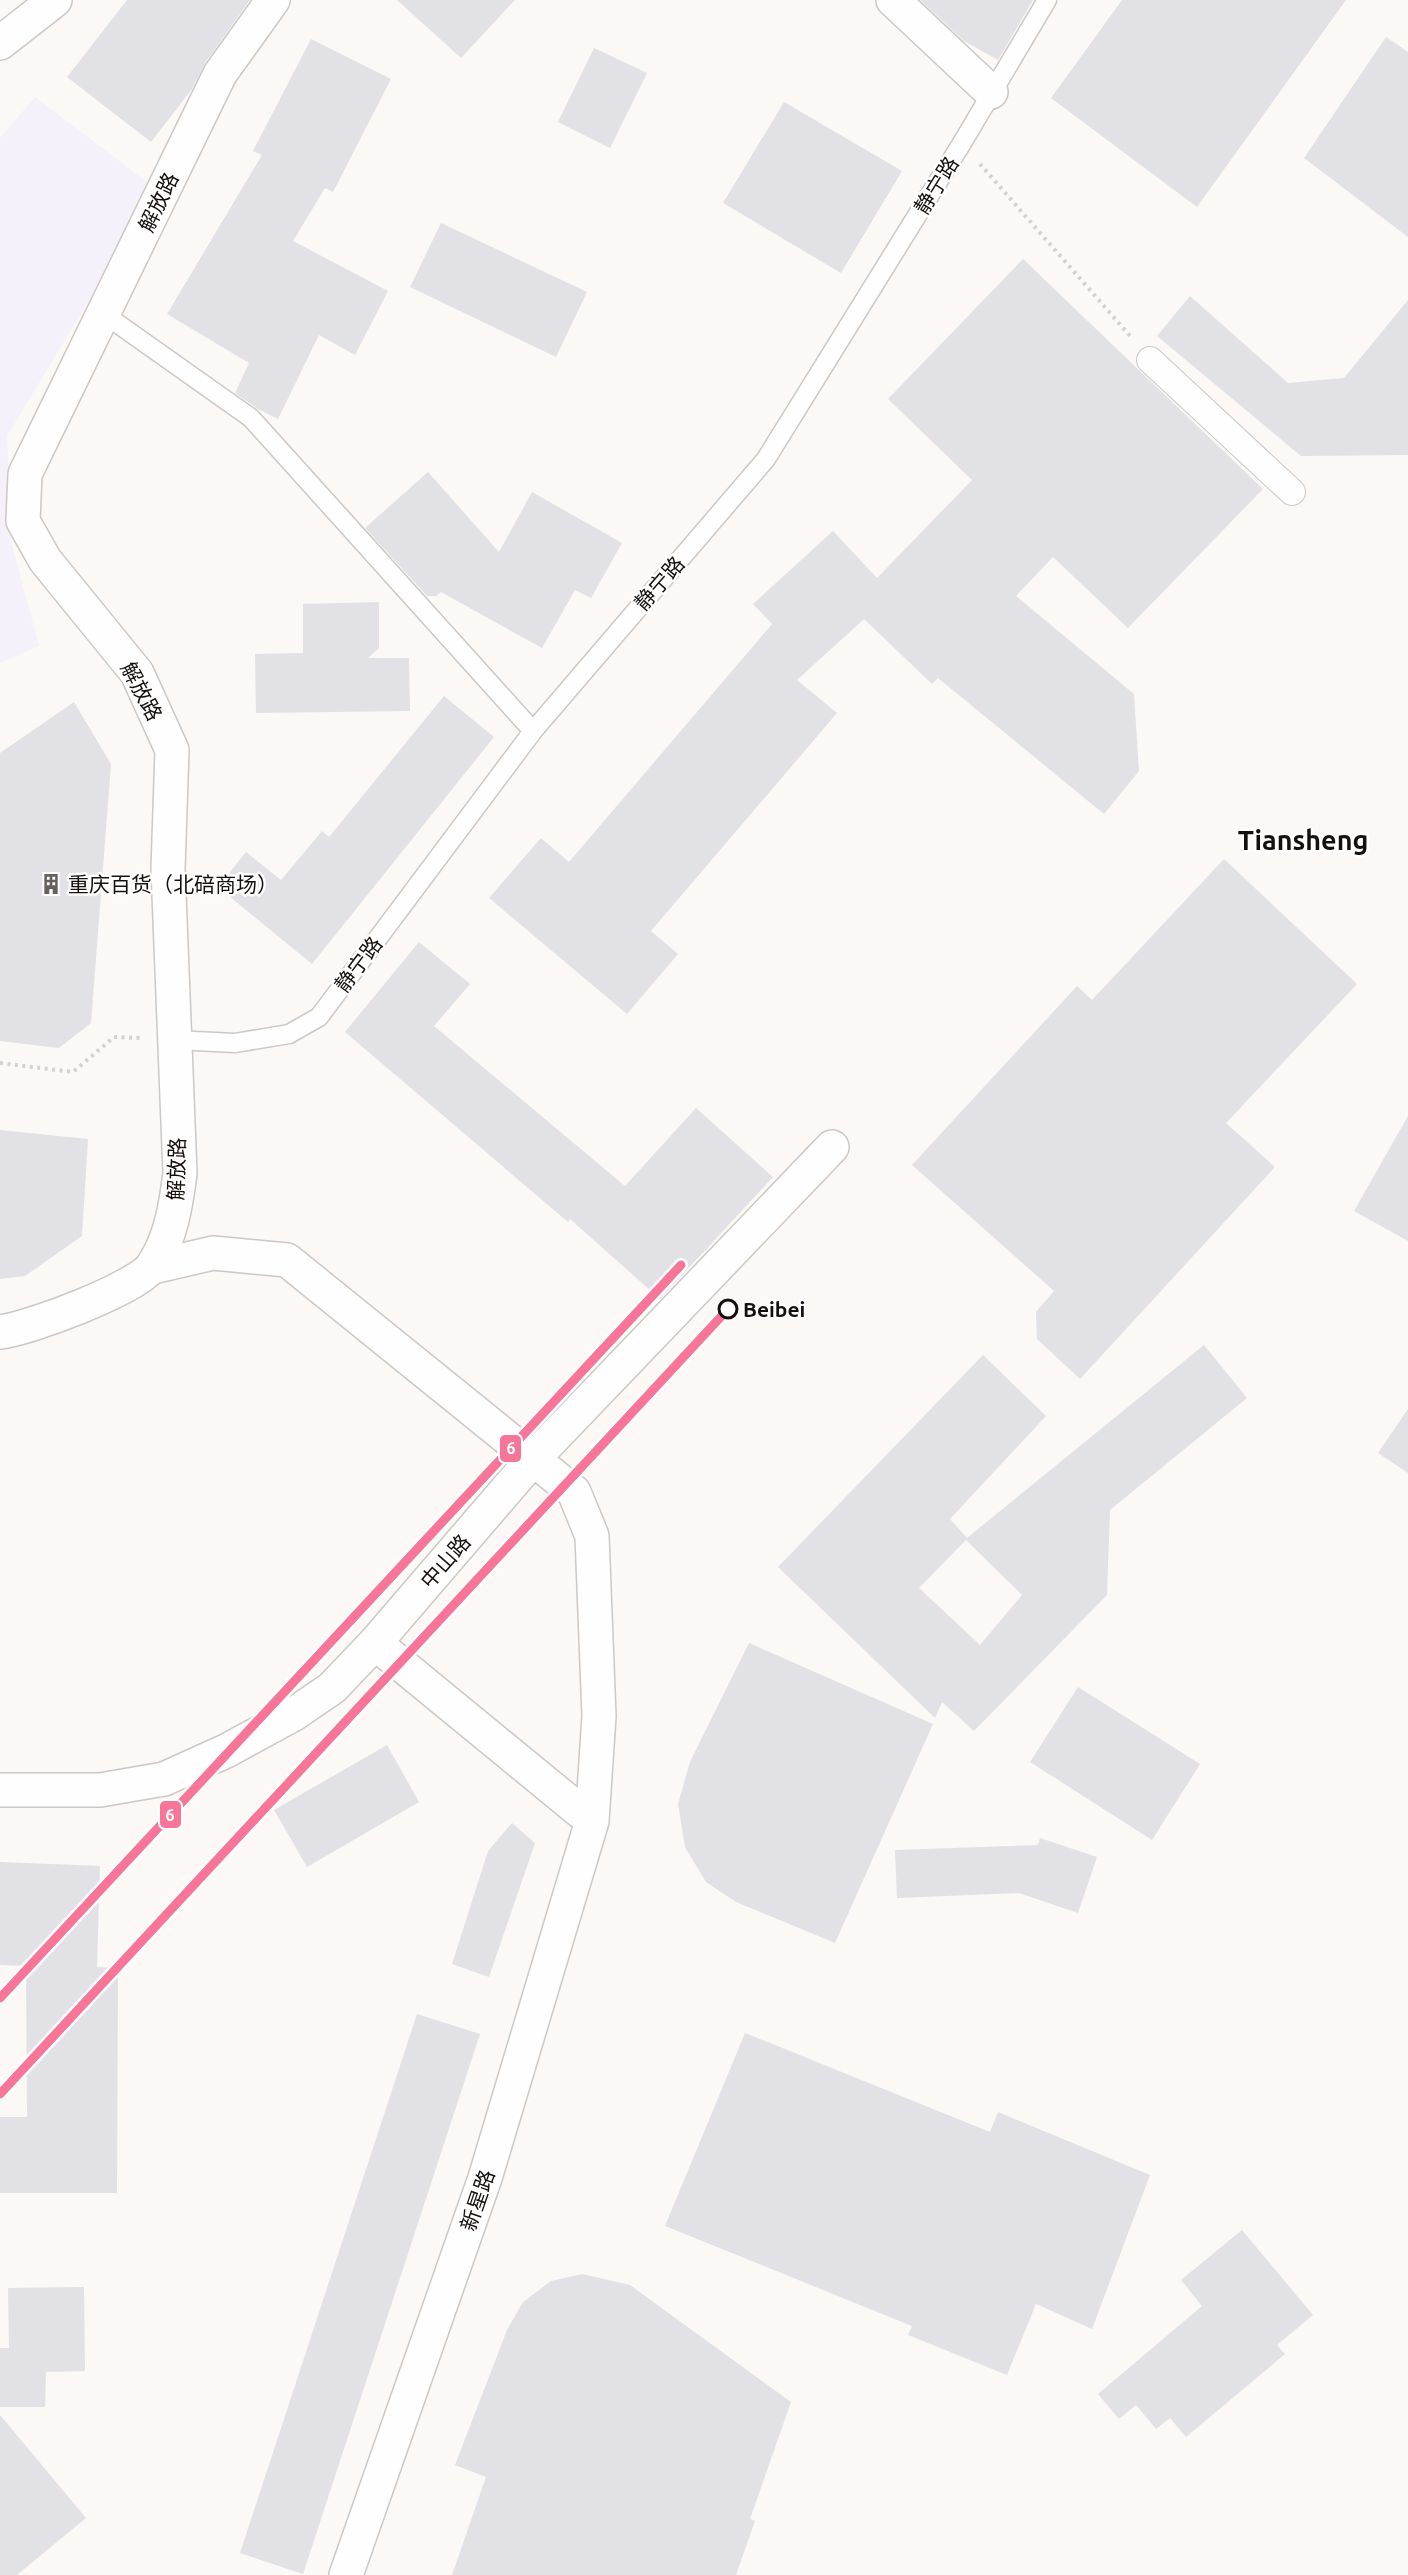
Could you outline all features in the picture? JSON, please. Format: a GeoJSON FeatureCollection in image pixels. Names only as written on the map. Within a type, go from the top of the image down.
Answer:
{"type":"FeatureCollection","features":[{"type":"Feature","properties":{"kind":"street"},"geometry":{"type":"LineString","coordinates":[[0,43],[55,0]]}},
{"type":"Feature","properties":{"kind":"street","name":"解放路"},"geometry":{"type":"LineString","coordinates":[[153,1267],[174,1218],[180,1173],[168,869],[172,750],[137,673],[45,560],[23,520],[25,474],[220,74],[273,0]]}},
{"type":"Feature","properties":{"kind":"street"},"geometry":{"type":"LineString","coordinates":[[893,0],[991,92]]}},
{"type":"Feature","properties":{"kind":"street"},"geometry":{"type":"LineString","coordinates":[[1150,360],[1292,492]]}},
{"type":"Feature","properties":{"kind":"street","name":"中山路"},"geometry":{"type":"LineString","coordinates":[[0,1790],[100,1790],[164,1779],[226,1751],[294,1714],[332,1688],[375,1642],[533,1460],[832,1147]]}},
{"type":"Feature","properties":{"kind":"street","name":"新星路"},"geometry":{"type":"LineString","coordinates":[[153,1267],[213,1253],[287,1260],[574,1492],[592,1536],[599,1716],[592,1821],[485,2178],[346,2575]]}},
{"type":"Feature","properties":{"kind":"street"},"geometry":{"type":"LineString","coordinates":[[0,1332],[17,1330],[109,1295],[153,1267]]}},
{"type":"Feature","properties":{"kind":"street"},"geometry":{"type":"LineString","coordinates":[[375,1642],[592,1821]]}},
{"type":"Feature","properties":{"kind":"lane","name":"静宁路"},"geometry":{"type":"LineString","coordinates":[[174,1040],[235,1043],[289,1034],[319,1017],[533,731],[766,459],[962,143],[1047,0]]}},
{"type":"Feature","properties":{"kind":"lane"},"geometry":{"type":"LineString","coordinates":[[104,314],[251,418],[533,731]]}},
{"type":"Feature","properties":{"kind":"path"},"geometry":{"type":"LineString","coordinates":[[962,143],[1150,360]]}},
{"type":"Feature","properties":{"kind":"path"},"geometry":{"type":"LineString","coordinates":[[0,1064],[73,1072],[114,1037],[174,1040]]}},
{"type":"Feature","properties":{"kind":"shaded area"},"geometry":{"type":"Polygon","coordinates":[[[35,97],[156,189],[7,436],[12,545],[39,646],[0,663],[0,138],[35,97]]]}},
{"type":"Feature","properties":{"kind":"building"},"geometry":{"type":"Polygon","coordinates":[[[127,0],[250,0],[205,63],[192,89],[151,142],[67,77],[127,0]]]}},
{"type":"Feature","properties":{"kind":"building"},"geometry":{"type":"Polygon","coordinates":[[[397,0],[515,0],[461,58],[397,0]]]}},
{"type":"Feature","properties":{"kind":"building"},"geometry":{"type":"Polygon","coordinates":[[[920,0],[1033,0],[998,60],[964,41],[920,0]]]}},
{"type":"Feature","properties":{"kind":"building"},"geometry":{"type":"Polygon","coordinates":[[[1122,0],[1346,0],[1197,207],[1051,98],[1122,0]]]}},
{"type":"Feature","properties":{"kind":"building"},"geometry":{"type":"Polygon","coordinates":[[[1386,37],[1408,52],[1408,237],[1304,158],[1386,37]]]}},
{"type":"Feature","properties":{"kind":"building"},"geometry":{"type":"Polygon","coordinates":[[[311,39],[391,79],[333,192],[325,188],[293,241],[388,291],[355,355],[319,335],[278,419],[235,393],[249,363],[167,314],[262,155],[253,151],[311,39]]]}},
{"type":"Feature","properties":{"kind":"building"},"geometry":{"type":"Polygon","coordinates":[[[594,48],[647,73],[610,148],[558,122],[594,48]]]}},
{"type":"Feature","properties":{"kind":"building"},"geometry":{"type":"Polygon","coordinates":[[[784,102],[902,171],[841,273],[723,203],[784,102]]]}},
{"type":"Feature","properties":{"kind":"building"},"geometry":{"type":"Polygon","coordinates":[[[441,223],[587,292],[556,357],[410,287],[441,223]]]}},
{"type":"Feature","properties":{"kind":"building"},"geometry":{"type":"Polygon","coordinates":[[[1023,259],[1263,489],[1128,628],[1053,557],[1016,596],[1134,694],[1139,771],[1104,814],[938,678],[932,684],[864,619],[797,680],[837,713],[651,931],[678,954],[627,1014],[489,898],[541,838],[569,862],[772,624],[753,604],[833,531],[877,578],[972,480],[888,399],[1023,259]]]}},
{"type":"Feature","properties":{"kind":"building"},"geometry":{"type":"Polygon","coordinates":[[[1190,296],[1288,383],[1344,378],[1408,300],[1408,455],[1301,456],[1157,336],[1190,296]]]}},
{"type":"Feature","properties":{"kind":"building"},"geometry":{"type":"Polygon","coordinates":[[[428,472],[499,552],[532,492],[622,543],[591,598],[575,590],[542,648],[441,592],[436,596],[427,596],[365,528],[428,472]]]}},
{"type":"Feature","properties":{"kind":"building"},"geometry":{"type":"Polygon","coordinates":[[[379,602],[379,648],[368,658],[409,658],[410,711],[256,713],[255,654],[303,653],[303,604],[379,602]]]}},
{"type":"Feature","properties":{"kind":"building"},"geometry":{"type":"Polygon","coordinates":[[[444,696],[494,737],[312,964],[218,887],[246,852],[281,880],[322,831],[329,837],[444,696]]]}},
{"type":"Feature","properties":{"kind":"building","name":"重庆百货（北碚商场）"},"geometry":{"type":"Polygon","coordinates":[[[74,702],[111,764],[91,1023],[59,1048],[0,1041],[0,753],[74,702]]]}},
{"type":"Feature","properties":{"kind":"building"},"geometry":{"type":"Polygon","coordinates":[[[1224,859],[1357,984],[1226,1123],[1275,1167],[1080,1379],[1037,1339],[1036,1312],[1054,1291],[912,1165],[1077,986],[1092,1000],[1224,859]]]}},
{"type":"Feature","properties":{"kind":"building"},"geometry":{"type":"Polygon","coordinates":[[[419,942],[470,984],[434,1026],[625,1186],[696,1108],[773,1177],[660,1299],[570,1219],[568,1222],[345,1032],[419,942]]]}},
{"type":"Feature","properties":{"kind":"building"},"geometry":{"type":"Polygon","coordinates":[[[1408,1116],[1408,1241],[1354,1211],[1408,1116]]]}},
{"type":"Feature","properties":{"kind":"building"},"geometry":{"type":"Polygon","coordinates":[[[0,1130],[88,1139],[82,1236],[25,1276],[0,1279],[0,1130]]]}},
{"type":"Feature","properties":{"kind":"building"},"geometry":{"type":"Polygon","coordinates":[[[1204,1345],[1247,1398],[1110,1510],[1107,1595],[974,1731],[942,1702],[935,1718],[778,1567],[983,1355],[1046,1416],[950,1519],[967,1538],[1204,1345]],[[966,1540],[919,1588],[980,1645],[1022,1595],[966,1540]]]}},
{"type":"Feature","properties":{"kind":"building"},"geometry":{"type":"Polygon","coordinates":[[[1408,1409],[1408,1473],[1378,1453],[1408,1409]]]}},
{"type":"Feature","properties":{"kind":"building"},"geometry":{"type":"Polygon","coordinates":[[[749,1643],[933,1724],[835,1943],[736,1902],[706,1882],[685,1847],[678,1804],[690,1762],[749,1643]]]}},
{"type":"Feature","properties":{"kind":"building"},"geometry":{"type":"Polygon","coordinates":[[[1078,1687],[1200,1764],[1152,1840],[1030,1762],[1078,1687]]]}},
{"type":"Feature","properties":{"kind":"building"},"geometry":{"type":"Polygon","coordinates":[[[387,1745],[419,1802],[307,1867],[274,1810],[387,1745]]]}},
{"type":"Feature","properties":{"kind":"building"},"geometry":{"type":"Polygon","coordinates":[[[512,1823],[535,1843],[489,1977],[452,1964],[488,1851],[512,1823]]]}},
{"type":"Feature","properties":{"kind":"building"},"geometry":{"type":"Polygon","coordinates":[[[1040,1838],[1097,1857],[1078,1913],[1019,1893],[897,1898],[895,1850],[1038,1845],[1040,1838]]]}},
{"type":"Feature","properties":{"kind":"building"},"geometry":{"type":"Polygon","coordinates":[[[0,1862],[100,1866],[97,1967],[118,1968],[117,2193],[0,2193],[0,2117],[27,2117],[26,1966],[0,1965],[0,1862]]]}},
{"type":"Feature","properties":{"kind":"building"},"geometry":{"type":"Polygon","coordinates":[[[417,2014],[480,2034],[303,2574],[240,2553],[417,2014]]]}},
{"type":"Feature","properties":{"kind":"building"},"geometry":{"type":"Polygon","coordinates":[[[745,2033],[990,2132],[998,2112],[1150,2175],[1092,2329],[1036,2304],[1007,2375],[908,2335],[912,2326],[665,2226],[745,2033]]]}},
{"type":"Feature","properties":{"kind":"building"},"geometry":{"type":"Polygon","coordinates":[[[1242,2230],[1313,2315],[1277,2345],[1285,2354],[1186,2437],[1170,2418],[1156,2429],[1136,2405],[1119,2419],[1098,2394],[1202,2306],[1181,2280],[1242,2230]]]}},
{"type":"Feature","properties":{"kind":"building"},"geometry":{"type":"Polygon","coordinates":[[[582,2274],[630,2285],[791,2402],[750,2519],[755,2521],[736,2575],[452,2575],[486,2477],[455,2465],[507,2330],[523,2302],[551,2281],[582,2274]]]}},
{"type":"Feature","properties":{"kind":"building"},"geometry":{"type":"Polygon","coordinates":[[[84,2287],[85,2371],[46,2372],[45,2407],[0,2407],[0,2348],[9,2348],[8,2288],[84,2287]]]}},
{"type":"Feature","properties":{"kind":"building"},"geometry":{"type":"Polygon","coordinates":[[[0,2415],[86,2518],[17,2575],[0,2575],[0,2415]]]}},
{"type":"Feature","properties":{"kind":"transit line","name":"6"},"geometry":{"type":"LineString","coordinates":[[0,1998],[681,1265]]}},
{"type":"Feature","properties":{"kind":"transit line","name":"6"},"geometry":{"type":"LineString","coordinates":[[0,2094],[729,1308]]}},
{"type":"Feature","properties":{"kind":"place","name":"重庆百货（北碚商场）"},"geometry":{"type":"Point","coordinates":[51,884]}},
{"type":"Feature","properties":{"kind":"place","name":"Beibei"},"geometry":{"type":"Point","coordinates":[728,1309]}},
{"type":"Feature","properties":{"kind":"district","name":"Tiansheng"},"geometry":{"type":"Point","coordinates":[1303,840]}}]}
